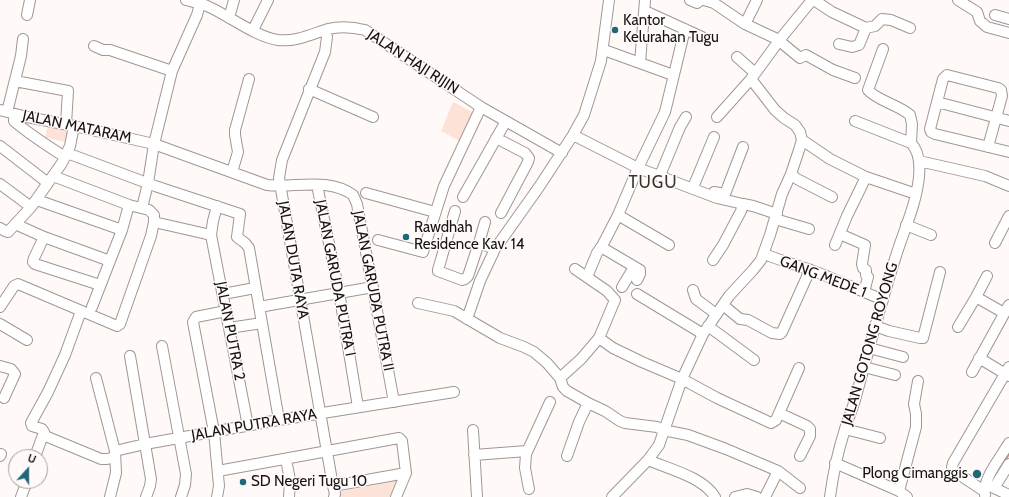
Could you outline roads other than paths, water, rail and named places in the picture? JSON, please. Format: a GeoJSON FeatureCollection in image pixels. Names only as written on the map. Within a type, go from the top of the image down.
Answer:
{"type":"FeatureCollection","features":[{"type":"Feature","properties":{"kind":"street"},"geometry":{"type":"LineString","coordinates":[[27,15],[30,0]]}},
{"type":"Feature","properties":{"kind":"street","name":"JALAN HAJI RIJIN"},"geometry":{"type":"LineString","coordinates":[[186,0],[201,2],[229,18],[271,38],[294,40],[329,29],[347,27],[355,27],[365,30],[481,107],[562,153]]}},
{"type":"Feature","properties":{"kind":"street"},"geometry":{"type":"LineString","coordinates":[[229,18],[234,0]]}},
{"type":"Feature","properties":{"kind":"street"},"geometry":{"type":"LineString","coordinates":[[253,30],[268,0]]}},
{"type":"Feature","properties":{"kind":"street"},"geometry":{"type":"LineString","coordinates":[[467,319],[480,281],[495,249],[562,153],[587,109],[604,50],[609,0]]}},
{"type":"Feature","properties":{"kind":"street"},"geometry":{"type":"LineString","coordinates":[[640,63],[645,0]]}},
{"type":"Feature","properties":{"kind":"street"},"geometry":{"type":"LineString","coordinates":[[699,0],[714,4],[745,24],[779,41],[800,58],[806,55],[833,70],[855,78]]}},
{"type":"Feature","properties":{"kind":"street"},"geometry":{"type":"LineString","coordinates":[[745,24],[757,0]]}},
{"type":"Feature","properties":{"kind":"street"},"geometry":{"type":"LineString","coordinates":[[958,0],[977,12],[980,21],[987,28],[1009,33]]}},
{"type":"Feature","properties":{"kind":"street"},"geometry":{"type":"LineString","coordinates":[[717,117],[752,78],[809,1],[866,28],[875,26],[882,20],[891,20],[910,28]]}},
{"type":"Feature","properties":{"kind":"street"},"geometry":{"type":"LineString","coordinates":[[142,208],[148,183],[154,144],[172,71],[197,15],[201,2]]}},
{"type":"Feature","properties":{"kind":"street"},"geometry":{"type":"LineString","coordinates":[[645,11],[702,37]]}},
{"type":"Feature","properties":{"kind":"street"},"geometry":{"type":"LineString","coordinates":[[994,15],[1009,20]]}},
{"type":"Feature","properties":{"kind":"street"},"geometry":{"type":"LineString","coordinates":[[839,44],[852,47],[858,45],[866,28]]}},
{"type":"Feature","properties":{"kind":"street"},"geometry":{"type":"LineString","coordinates":[[587,277],[597,252],[601,248],[618,216],[638,168],[665,112],[685,29]]}},
{"type":"Feature","properties":{"kind":"street","name":"JALAN DUTA RAYA"},"geometry":{"type":"LineString","coordinates":[[325,30],[327,47],[282,160],[279,173],[320,413],[336,494]]}},
{"type":"Feature","properties":{"kind":"street"},"geometry":{"type":"LineString","coordinates":[[23,39],[21,56],[7,112],[19,126],[36,139],[66,155],[240,214],[236,237],[247,246],[279,420]]}},
{"type":"Feature","properties":{"kind":"street"},"geometry":{"type":"LineString","coordinates":[[94,46],[172,71]]}},
{"type":"Feature","properties":{"kind":"street"},"geometry":{"type":"LineString","coordinates":[[604,50],[673,75]]}},
{"type":"Feature","properties":{"kind":"street"},"geometry":{"type":"LineString","coordinates":[[855,121],[911,143],[912,124],[910,114],[868,90],[883,50]]}},
{"type":"Feature","properties":{"kind":"street"},"geometry":{"type":"LineString","coordinates":[[612,497],[648,460],[659,444],[682,379],[706,330],[736,288],[758,265],[764,254],[782,194],[791,174],[802,140],[800,132],[795,125],[775,110],[737,57]]}},
{"type":"Feature","properties":{"kind":"street"},"geometry":{"type":"LineString","coordinates":[[988,147],[1002,96],[1001,90],[946,75],[943,79],[930,129],[932,133],[988,147],[1009,152]]}},
{"type":"Feature","properties":{"kind":"street"},"geometry":{"type":"LineString","coordinates":[[232,172],[238,152],[235,130],[249,79]]}},
{"type":"Feature","properties":{"kind":"street"},"geometry":{"type":"LineString","coordinates":[[0,228],[8,232],[34,203],[51,179],[66,155],[70,125],[68,92],[15,81]]}},
{"type":"Feature","properties":{"kind":"street"},"geometry":{"type":"LineString","coordinates":[[309,90],[374,117]]}},
{"type":"Feature","properties":{"kind":"street"},"geometry":{"type":"LineString","coordinates":[[937,102],[1009,121]]}},
{"type":"Feature","properties":{"kind":"street"},"geometry":{"type":"LineString","coordinates":[[378,240],[423,252],[444,186],[481,107]]}},
{"type":"Feature","properties":{"kind":"street","name":"JALAN MATARAM"},"geometry":{"type":"LineString","coordinates":[[7,112],[154,144],[232,172]]}},
{"type":"Feature","properties":{"kind":"street"},"geometry":{"type":"LineString","coordinates":[[661,173],[686,117]]}},
{"type":"Feature","properties":{"kind":"street"},"geometry":{"type":"LineString","coordinates":[[463,197],[506,121]]}},
{"type":"Feature","properties":{"kind":"street"},"geometry":{"type":"LineString","coordinates":[[573,135],[638,168],[717,198],[753,206],[809,229]]}},
{"type":"Feature","properties":{"kind":"street"},"geometry":{"type":"LineString","coordinates":[[694,184],[714,137]]}},
{"type":"Feature","properties":{"kind":"street"},"geometry":{"type":"LineString","coordinates":[[496,138],[526,153],[529,158],[501,213]]}},
{"type":"Feature","properties":{"kind":"street"},"geometry":{"type":"LineString","coordinates":[[802,140],[830,158],[866,177],[916,194]]}},
{"type":"Feature","properties":{"kind":"street","name":"JALAN GOTONG ROYONG"},"geometry":{"type":"LineString","coordinates":[[830,497],[835,464],[875,326],[916,194],[919,176],[919,161],[914,146],[911,143]]}},
{"type":"Feature","properties":{"kind":"street"},"geometry":{"type":"LineString","coordinates":[[0,146],[51,179],[142,208],[152,212],[154,215],[151,236],[119,326],[16,284],[0,307]]}},
{"type":"Feature","properties":{"kind":"street"},"geometry":{"type":"LineString","coordinates":[[638,168],[645,168],[717,193],[725,194],[743,147]]}},
{"type":"Feature","properties":{"kind":"street"},"geometry":{"type":"LineString","coordinates":[[919,161],[985,176],[1009,186]]}},
{"type":"Feature","properties":{"kind":"street","name":"JALAN GARUDA PUTRA I"},"geometry":{"type":"LineString","coordinates":[[232,172],[267,185],[317,185],[339,292],[358,407]]}},
{"type":"Feature","properties":{"kind":"street"},"geometry":{"type":"LineString","coordinates":[[791,174],[797,179],[832,197]]}},
{"type":"Feature","properties":{"kind":"street"},"geometry":{"type":"LineString","coordinates":[[835,245],[866,177]]}},
{"type":"Feature","properties":{"kind":"street"},"geometry":{"type":"LineString","coordinates":[[0,184],[34,203],[122,230]]}},
{"type":"Feature","properties":{"kind":"street","name":"JALAN GARUDA PUTRA II"},"geometry":{"type":"LineString","coordinates":[[317,185],[337,187],[349,192],[356,199],[394,402]]}},
{"type":"Feature","properties":{"kind":"street"},"geometry":{"type":"LineString","coordinates":[[366,193],[435,212]]}},
{"type":"Feature","properties":{"kind":"street"},"geometry":{"type":"LineString","coordinates":[[713,260],[723,245],[741,211],[743,204]]}},
{"type":"Feature","properties":{"kind":"street"},"geometry":{"type":"LineString","coordinates":[[92,307],[122,230],[129,205]]}},
{"type":"Feature","properties":{"kind":"street","name":"JALAN PUTRA 2"},"geometry":{"type":"LineString","coordinates":[[217,206],[211,235],[248,426]]}},
{"type":"Feature","properties":{"kind":"street"},"geometry":{"type":"LineString","coordinates":[[455,211],[438,272],[465,280],[468,276],[485,222]]}},
{"type":"Feature","properties":{"kind":"street"},"geometry":{"type":"LineString","coordinates":[[618,216],[669,245]]}},
{"type":"Feature","properties":{"kind":"street"},"geometry":{"type":"LineString","coordinates":[[995,243],[1009,216]]}},
{"type":"Feature","properties":{"kind":"street"},"geometry":{"type":"LineString","coordinates":[[154,222],[211,235]]}},
{"type":"Feature","properties":{"kind":"street"},"geometry":{"type":"LineString","coordinates":[[15,224],[44,237],[110,260]]}},
{"type":"Feature","properties":{"kind":"street"},"geometry":{"type":"LineString","coordinates":[[906,225],[932,235]]}},
{"type":"Feature","properties":{"kind":"street"},"geometry":{"type":"LineString","coordinates":[[840,234],[865,245],[862,264],[863,268],[866,270],[868,279],[864,292]]}},
{"type":"Feature","properties":{"kind":"street"},"geometry":{"type":"LineString","coordinates":[[44,237],[34,258],[33,262],[35,264],[100,285]]}},
{"type":"Feature","properties":{"kind":"street"},"geometry":{"type":"LineString","coordinates":[[479,243],[495,249]]}},
{"type":"Feature","properties":{"kind":"street"},"geometry":{"type":"LineString","coordinates":[[601,248],[640,271],[637,280]]}},
{"type":"Feature","properties":{"kind":"street","name":"GANG MEDE 1"},"geometry":{"type":"LineString","coordinates":[[764,254],[791,265],[810,270],[883,300]]}},
{"type":"Feature","properties":{"kind":"street"},"geometry":{"type":"LineString","coordinates":[[622,287],[634,267]]}},
{"type":"Feature","properties":{"kind":"street"},"geometry":{"type":"LineString","coordinates":[[560,378],[582,359],[599,338],[615,300],[607,291],[575,269]]}},
{"type":"Feature","properties":{"kind":"street"},"geometry":{"type":"LineString","coordinates":[[723,305],[740,319],[748,320],[772,333],[780,334],[810,270]]}},
{"type":"Feature","properties":{"kind":"street"},"geometry":{"type":"LineString","coordinates":[[875,326],[904,335],[923,338],[940,272]]}},
{"type":"Feature","properties":{"kind":"street"},"geometry":{"type":"LineString","coordinates":[[958,327],[987,276]]}},
{"type":"Feature","properties":{"kind":"street"},"geometry":{"type":"LineString","coordinates":[[259,307],[373,287]]}},
{"type":"Feature","properties":{"kind":"street"},"geometry":{"type":"LineString","coordinates":[[223,294],[255,288]]}},
{"type":"Feature","properties":{"kind":"street"},"geometry":{"type":"LineString","coordinates":[[693,290],[696,299],[716,314]]}},
{"type":"Feature","properties":{"kind":"street"},"geometry":{"type":"LineString","coordinates":[[637,294],[706,330],[754,360]]}},
{"type":"Feature","properties":{"kind":"street"},"geometry":{"type":"LineString","coordinates":[[972,372],[1006,309],[976,297]]}},
{"type":"Feature","properties":{"kind":"street"},"geometry":{"type":"LineString","coordinates":[[418,303],[454,311],[500,338],[534,352],[547,363],[560,378],[563,387],[620,421],[625,423],[652,425],[663,430],[688,435],[743,455],[778,471],[800,488]]}},
{"type":"Feature","properties":{"kind":"street"},"geometry":{"type":"LineString","coordinates":[[38,449],[43,435],[43,430],[33,426],[31,423],[58,372],[81,311]]}},
{"type":"Feature","properties":{"kind":"street"},"geometry":{"type":"LineString","coordinates":[[217,497],[219,486],[214,432],[193,322],[196,317],[226,311]]}},
{"type":"Feature","properties":{"kind":"street"},"geometry":{"type":"LineString","coordinates":[[229,328],[262,323]]}},
{"type":"Feature","properties":{"kind":"street"},"geometry":{"type":"LineString","coordinates":[[0,324],[27,340]]}},
{"type":"Feature","properties":{"kind":"street"},"geometry":{"type":"LineString","coordinates":[[599,338],[613,348],[682,379],[717,398],[771,423],[774,422],[779,413],[799,368]]}},
{"type":"Feature","properties":{"kind":"street"},"geometry":{"type":"LineString","coordinates":[[162,346],[180,438],[186,480],[181,497]]}},
{"type":"Feature","properties":{"kind":"street"},"geometry":{"type":"LineString","coordinates":[[869,348],[903,357]]}},
{"type":"Feature","properties":{"kind":"street"},"geometry":{"type":"LineString","coordinates":[[130,356],[151,479],[146,497]]}},
{"type":"Feature","properties":{"kind":"street"},"geometry":{"type":"LineString","coordinates":[[979,358],[1008,372],[952,467],[954,471],[989,490],[1009,495]]}},
{"type":"Feature","properties":{"kind":"street"},"geometry":{"type":"LineString","coordinates":[[0,366],[11,369],[15,374],[4,398]]}},
{"type":"Feature","properties":{"kind":"street"},"geometry":{"type":"LineString","coordinates":[[864,367],[895,375]]}},
{"type":"Feature","properties":{"kind":"street"},"geometry":{"type":"LineString","coordinates":[[96,378],[115,454],[116,474],[110,497]]}},
{"type":"Feature","properties":{"kind":"street"},"geometry":{"type":"LineString","coordinates":[[835,464],[903,494],[916,427],[914,404],[918,381]]}},
{"type":"Feature","properties":{"kind":"street","name":"JALAN PUTRA RAYA"},"geometry":{"type":"LineString","coordinates":[[43,435],[101,459],[107,460],[115,454],[145,444],[320,413],[454,392]]}},
{"type":"Feature","properties":{"kind":"street"},"geometry":{"type":"LineString","coordinates":[[529,489],[525,462],[527,451],[550,402]]}},
{"type":"Feature","properties":{"kind":"street"},"geometry":{"type":"LineString","coordinates":[[567,456],[578,422],[588,403]]}},
{"type":"Feature","properties":{"kind":"street"},"geometry":{"type":"LineString","coordinates":[[779,413],[807,426],[810,429],[810,436],[800,456]]}},
{"type":"Feature","properties":{"kind":"street"},"geometry":{"type":"LineString","coordinates":[[845,429],[880,438]]}},
{"type":"Feature","properties":{"kind":"street"},"geometry":{"type":"LineString","coordinates":[[473,430],[477,497]]}},
{"type":"Feature","properties":{"kind":"street"},"geometry":{"type":"LineString","coordinates":[[218,471],[400,439],[402,441],[406,473],[396,497]]}},
{"type":"Feature","properties":{"kind":"street"},"geometry":{"type":"LineString","coordinates":[[989,490],[1009,444]]}},
{"type":"Feature","properties":{"kind":"street"},"geometry":{"type":"LineString","coordinates":[[474,455],[527,451]]}},
{"type":"Feature","properties":{"kind":"street"},"geometry":{"type":"LineString","coordinates":[[286,459],[290,480],[289,497]]}},
{"type":"Feature","properties":{"kind":"street"},"geometry":{"type":"LineString","coordinates":[[648,460],[698,481],[708,488],[715,497]]}},
{"type":"Feature","properties":{"kind":"street"},"geometry":{"type":"LineString","coordinates":[[989,490],[1009,464]]}},
{"type":"Feature","properties":{"kind":"street"},"geometry":{"type":"LineString","coordinates":[[766,497],[778,471]]}},
{"type":"Feature","properties":{"kind":"street"},"geometry":{"type":"LineString","coordinates":[[336,494],[406,473]]}},
{"type":"Feature","properties":{"kind":"street"},"geometry":{"type":"LineString","coordinates":[[735,497],[748,494],[757,497]]}},
{"type":"Feature","properties":{"kind":"waterway"},"geometry":{"type":"LineString","coordinates":[[996,476],[1009,454]]}},
{"type":"Feature","properties":{"kind":"place","name":"Kantor Kelurahan Tugu"},"geometry":{"type":"Point","coordinates":[615,30]}},
{"type":"Feature","properties":{"kind":"place","name":"Rawdhah Residence Kav. 14"},"geometry":{"type":"Point","coordinates":[406,237]}},
{"type":"Feature","properties":{"kind":"place","name":"Plong Cimanggis"},"geometry":{"type":"Point","coordinates":[977,474]}},
{"type":"Feature","properties":{"kind":"place","name":"SD Negeri Tugu 10"},"geometry":{"type":"Point","coordinates":[243,482]}},
{"type":"Feature","properties":{"kind":"district","name":"TUGU"},"geometry":{"type":"Point","coordinates":[653,183]}}]}
